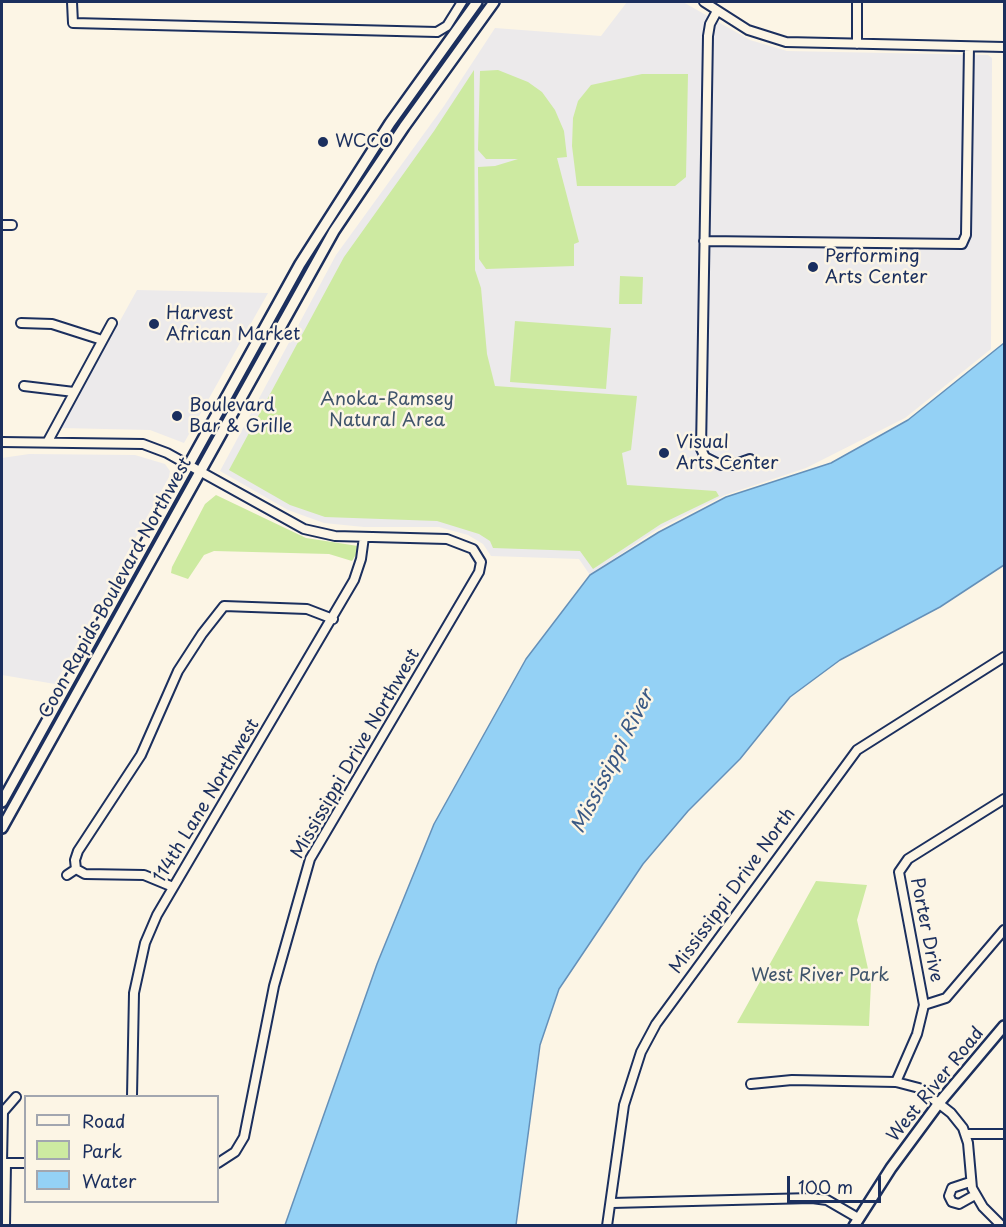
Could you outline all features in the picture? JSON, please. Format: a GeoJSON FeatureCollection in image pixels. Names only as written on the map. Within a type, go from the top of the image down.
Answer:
{"type":"FeatureCollection","features":[{"type":"Feature","properties":{"kind":"main road","name":"Coon Rapids Boulevard Northwest"},"geometry":{"type":"LineString","coordinates":[[2,802],[188,465],[335,206],[390,123],[477,2]]}},
{"type":"Feature","properties":{"kind":"main road","name":"Coon Rapids Boulevard Northwest"},"geometry":{"type":"LineString","coordinates":[[2,828],[334,231],[404,127],[494,2]]}},
{"type":"Feature","properties":{"kind":"main road","name":"West River Road"},"geometry":{"type":"LineString","coordinates":[[856,1222],[939,1103],[1005,1026]]}},
{"type":"Feature","properties":{"kind":"street"},"geometry":{"type":"LineString","coordinates":[[72,2],[73,23],[437,32],[451,20],[462,2]]}},
{"type":"Feature","properties":{"kind":"street"},"geometry":{"type":"LineString","coordinates":[[704,2],[748,30],[772,39],[795,43],[1005,47]]}},
{"type":"Feature","properties":{"kind":"street"},"geometry":{"type":"LineString","coordinates":[[857,2],[857,44]]}},
{"type":"Feature","properties":{"kind":"street"},"geometry":{"type":"LineString","coordinates":[[717,10],[710,24],[708,36],[701,449],[705,456],[721,465],[733,465],[750,459]]}},
{"type":"Feature","properties":{"kind":"street"},"geometry":{"type":"LineString","coordinates":[[704,241],[962,244],[966,235],[969,47]]}},
{"type":"Feature","properties":{"kind":"street"},"geometry":{"type":"LineString","coordinates":[[2,225],[12,225]]}},
{"type":"Feature","properties":{"kind":"street"},"geometry":{"type":"LineString","coordinates":[[21,323],[52,324],[102,340]]}},
{"type":"Feature","properties":{"kind":"street"},"geometry":{"type":"LineString","coordinates":[[48,441],[112,323]]}},
{"type":"Feature","properties":{"kind":"street"},"geometry":{"type":"LineString","coordinates":[[24,386],[74,392]]}},
{"type":"Feature","properties":{"kind":"street"},"geometry":{"type":"LineString","coordinates":[[2,442],[143,444],[188,465],[304,529],[335,536],[364,537]]}},
{"type":"Feature","properties":{"kind":"street","name":"Mississippi Drive Northwest"},"geometry":{"type":"LineString","coordinates":[[219,1162],[234,1152],[244,1137],[274,986],[310,860],[479,572],[481,562],[477,553],[454,541],[428,537],[364,537]]}},
{"type":"Feature","properties":{"kind":"street","name":"114th Lane Northwest"},"geometry":{"type":"LineString","coordinates":[[132,1095],[136,977],[145,943],[173,887],[333,619],[358,571],[364,537]]}},
{"type":"Feature","properties":{"kind":"street"},"geometry":{"type":"LineString","coordinates":[[76,869],[75,860],[78,851],[141,755],[178,671],[224,606],[307,609],[333,619]]}},
{"type":"Feature","properties":{"kind":"street","name":"Mississippi Drive North"},"geometry":{"type":"LineString","coordinates":[[607,1226],[624,1105],[641,1052],[656,1024],[857,750],[1005,657]]}},
{"type":"Feature","properties":{"kind":"street","name":"Porter Drive"},"geometry":{"type":"LineString","coordinates":[[896,1082],[917,1034],[924,1005],[899,881],[901,867],[908,859],[1005,799]]}},
{"type":"Feature","properties":{"kind":"street"},"geometry":{"type":"LineString","coordinates":[[67,875],[76,869]]}},
{"type":"Feature","properties":{"kind":"street"},"geometry":{"type":"LineString","coordinates":[[76,869],[85,874],[144,875],[173,887]]}},
{"type":"Feature","properties":{"kind":"street"},"geometry":{"type":"LineString","coordinates":[[924,1005],[946,998],[1005,930]]}},
{"type":"Feature","properties":{"kind":"street"},"geometry":{"type":"LineString","coordinates":[[751,1084],[792,1080],[896,1082],[919,1088],[958,1120],[966,1134],[970,1182],[975,1195],[989,1214],[1002,1226]]}},
{"type":"Feature","properties":{"kind":"street"},"geometry":{"type":"LineString","coordinates":[[5,1226],[3,1112],[16,1097]]}},
{"type":"Feature","properties":{"kind":"street"},"geometry":{"type":"LineString","coordinates":[[966,1134],[1005,1134]]}},
{"type":"Feature","properties":{"kind":"street"},"geometry":{"type":"LineString","coordinates":[[3,1163],[24,1163]]}},
{"type":"Feature","properties":{"kind":"street"},"geometry":{"type":"LineString","coordinates":[[970,1182],[952,1188],[949,1196],[952,1202],[959,1204],[975,1195]]}},
{"type":"Feature","properties":{"kind":"street"},"geometry":{"type":"LineString","coordinates":[[612,1203],[812,1198],[827,1200],[856,1222]]}},
{"type":"Feature","properties":{"kind":"shaded area"},"geometry":{"type":"Polygon","coordinates":[[[627,2],[683,2],[750,40],[787,51],[988,55],[992,58],[991,349],[905,418],[806,468],[725,495],[656,530],[590,575],[579,559],[491,556],[483,544],[468,535],[439,527],[364,527],[324,523],[288,510],[220,471],[336,255],[444,106],[495,28],[601,36],[627,2]]]}},
{"type":"Feature","properties":{"kind":"shaded area"},"geometry":{"type":"Polygon","coordinates":[[[137,290],[268,293],[184,443],[150,430],[61,428],[137,290]]]}},
{"type":"Feature","properties":{"kind":"shaded area"},"geometry":{"type":"Polygon","coordinates":[[[29,454],[135,455],[165,464],[170,471],[169,477],[55,684],[2,675],[2,458],[29,454]]]}},
{"type":"Feature","properties":{"kind":"green space","name":"Anoka-Ramsey Natural Area"},"geometry":{"type":"Polygon","coordinates":[[[474,70],[475,270],[481,288],[487,354],[495,386],[637,396],[631,450],[622,453],[627,485],[716,491],[719,496],[661,524],[593,569],[580,551],[493,548],[490,541],[479,534],[437,521],[325,517],[290,505],[229,470],[344,257],[434,131],[474,70]]]}},
{"type":"Feature","properties":{"kind":"green space"},"geometry":{"type":"Polygon","coordinates":[[[498,70],[528,82],[542,92],[555,110],[564,131],[567,157],[557,158],[579,242],[574,244],[574,266],[486,269],[479,259],[478,167],[495,166],[518,159],[486,159],[478,150],[480,71],[498,70]]]}},
{"type":"Feature","properties":{"kind":"green space"},"geometry":{"type":"Polygon","coordinates":[[[642,74],[688,74],[686,177],[675,186],[577,186],[572,146],[573,118],[578,101],[591,85],[642,74]]]}},
{"type":"Feature","properties":{"kind":"green space"},"geometry":{"type":"Polygon","coordinates":[[[620,276],[643,277],[642,304],[619,304],[620,276]]]}},
{"type":"Feature","properties":{"kind":"green space"},"geometry":{"type":"Polygon","coordinates":[[[515,321],[611,328],[606,389],[510,382],[515,321]]]}},
{"type":"Feature","properties":{"kind":"green space"},"geometry":{"type":"Polygon","coordinates":[[[216,495],[306,538],[358,546],[357,553],[352,561],[329,554],[214,551],[204,555],[188,579],[171,573],[205,504],[216,495]]]}},
{"type":"Feature","properties":{"kind":"green space","name":"West River Park"},"geometry":{"type":"Polygon","coordinates":[[[816,881],[867,885],[857,920],[871,982],[869,1026],[737,1023],[816,881]]]}},
{"type":"Feature","properties":{"kind":"water","name":"Mississippi River"},"geometry":{"type":"Polygon","coordinates":[[[1004,343],[1004,565],[940,607],[840,660],[790,697],[740,759],[688,811],[643,864],[559,989],[540,1045],[516,1225],[285,1225],[377,964],[434,824],[526,659],[590,575],[659,532],[726,497],[831,463],[908,420],[1004,343]]]}},
{"type":"Feature","properties":{"kind":"place","name":"WCCO"},"geometry":{"type":"Point","coordinates":[323,142]}},
{"type":"Feature","properties":{"kind":"place","name":"Performing Arts Center"},"geometry":{"type":"Point","coordinates":[813,267]}},
{"type":"Feature","properties":{"kind":"place","name":"Harvest African Market"},"geometry":{"type":"Point","coordinates":[154,324]}},
{"type":"Feature","properties":{"kind":"place","name":"Boulevard Bar & Grille"},"geometry":{"type":"Point","coordinates":[177,416]}},
{"type":"Feature","properties":{"kind":"place","name":"Visual Arts Center"},"geometry":{"type":"Point","coordinates":[664,453]}}]}
